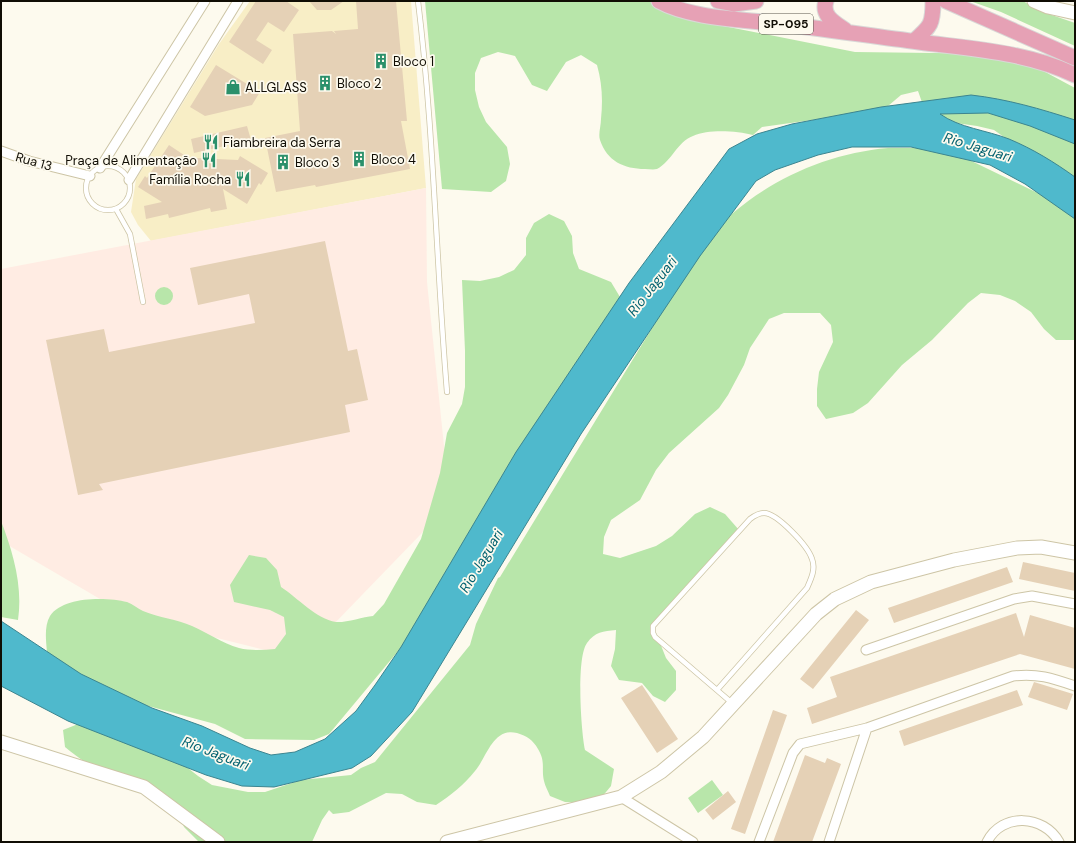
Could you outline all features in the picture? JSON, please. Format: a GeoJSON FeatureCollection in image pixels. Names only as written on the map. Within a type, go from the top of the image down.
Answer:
{"type":"FeatureCollection","features":[{"type":"Feature","properties":{"kind":"main road","name":"SP-095"},"geometry":{"type":"LineString","coordinates":[[659,1],[692,12],[721,17],[846,31],[1022,56],[1059,67],[1075,75]]}},
{"type":"Feature","properties":{"kind":"main road","name":"SP-095"},"geometry":{"type":"LineString","coordinates":[[718,1],[734,4],[756,1]]}},
{"type":"Feature","properties":{"kind":"main road"},"geometry":{"type":"LineString","coordinates":[[826,1],[825,13],[830,20],[846,31]]}},
{"type":"Feature","properties":{"kind":"main road"},"geometry":{"type":"LineString","coordinates":[[914,41],[927,29],[933,18],[933,1]]}},
{"type":"Feature","properties":{"kind":"main road"},"geometry":{"type":"LineString","coordinates":[[946,1],[1075,58]]}},
{"type":"Feature","properties":{"kind":"street"},"geometry":{"type":"LineString","coordinates":[[100,168],[205,1]]}},
{"type":"Feature","properties":{"kind":"street"},"geometry":{"type":"LineString","coordinates":[[129,180],[238,1]]}},
{"type":"Feature","properties":{"kind":"street"},"geometry":{"type":"LineString","coordinates":[[1034,1],[1048,7],[1075,13]]}},
{"type":"Feature","properties":{"kind":"street","name":"Rua 13"},"geometry":{"type":"LineString","coordinates":[[1,151],[90,176]]}},
{"type":"Feature","properties":{"kind":"street"},"geometry":{"type":"LineString","coordinates":[[446,842],[621,797],[661,772],[703,737],[816,614],[835,600],[871,582],[954,560],[1017,548],[1041,547],[1075,553]]}},
{"type":"Feature","properties":{"kind":"street"},"geometry":{"type":"LineString","coordinates":[[866,650],[1014,599],[1032,596],[1075,604]]}},
{"type":"Feature","properties":{"kind":"street"},"geometry":{"type":"LineString","coordinates":[[759,842],[793,753],[800,744],[866,728],[1013,676],[1030,674],[1049,677],[1075,686]]}},
{"type":"Feature","properties":{"kind":"street"},"geometry":{"type":"LineString","coordinates":[[829,842],[866,728]]}},
{"type":"Feature","properties":{"kind":"street"},"geometry":{"type":"LineString","coordinates":[[1,742],[144,787],[218,842]]}},
{"type":"Feature","properties":{"kind":"street"},"geometry":{"type":"LineString","coordinates":[[621,797],[693,842]]}},
{"type":"Feature","properties":{"kind":"street"},"geometry":{"type":"LineString","coordinates":[[987,842],[999,827],[1012,821],[1024,820],[1036,822],[1047,827],[1059,842]]}},
{"type":"Feature","properties":{"kind":"lane"},"geometry":{"type":"LineString","coordinates":[[418,1],[434,189],[440,305],[447,392]]}},
{"type":"Feature","properties":{"kind":"lane"},"geometry":{"type":"LineString","coordinates":[[114,167],[120,170],[129,180],[130,194],[122,205],[116,209],[102,210],[91,202],[86,189],[90,176],[100,168],[114,167]]}},
{"type":"Feature","properties":{"kind":"lane"},"geometry":{"type":"LineString","coordinates":[[116,209],[130,234],[143,302]]}},
{"type":"Feature","properties":{"kind":"lane"},"geometry":{"type":"LineString","coordinates":[[717,690],[807,588],[813,575],[813,560],[806,547],[774,516],[765,513],[756,514],[750,519],[653,626],[655,638],[717,690],[734,704]]}},
{"type":"Feature","properties":{"kind":"shaded area"},"geometry":{"type":"Polygon","coordinates":[[[250,1],[411,1],[426,188],[151,241],[138,225],[131,212],[136,179],[219,44],[250,1]]]}},
{"type":"Feature","properties":{"kind":"shaded area"},"geometry":{"type":"Polygon","coordinates":[[[426,188],[427,282],[450,504],[333,625],[285,655],[129,616],[1,541],[1,269],[426,188]]]}},
{"type":"Feature","properties":{"kind":"green space"},"geometry":{"type":"Polygon","coordinates":[[[425,1],[661,1],[683,18],[855,52],[1012,54],[1075,88],[1075,187],[994,130],[956,123],[924,108],[918,91],[901,95],[888,106],[869,112],[762,127],[753,135],[723,131],[699,134],[687,139],[662,166],[657,169],[637,169],[617,162],[607,153],[600,140],[599,135],[602,98],[597,65],[581,55],[566,62],[547,91],[532,85],[515,56],[498,52],[481,58],[475,73],[475,90],[479,107],[486,122],[507,147],[510,164],[506,181],[491,192],[442,189],[425,1]]]}},
{"type":"Feature","properties":{"kind":"green space"},"geometry":{"type":"Polygon","coordinates":[[[970,1],[1023,1],[1040,11],[1075,23],[1075,46],[1001,12],[970,1]]]}},
{"type":"Feature","properties":{"kind":"green space"},"geometry":{"type":"Polygon","coordinates":[[[888,148],[939,148],[955,153],[1075,211],[1075,340],[1056,340],[1044,329],[1031,312],[1015,301],[1000,295],[981,293],[968,303],[932,340],[902,365],[868,403],[853,413],[826,419],[817,406],[817,389],[819,372],[833,342],[831,325],[820,313],[784,313],[769,319],[750,348],[744,365],[728,395],[719,408],[669,453],[656,470],[640,500],[611,520],[604,537],[603,554],[620,558],[656,546],[672,536],[695,514],[710,507],[725,514],[739,530],[654,628],[666,658],[676,671],[676,690],[665,702],[653,696],[642,683],[619,680],[611,666],[615,649],[616,630],[607,631],[593,636],[587,643],[581,663],[580,678],[582,727],[585,750],[614,769],[611,786],[601,798],[582,803],[565,802],[550,796],[543,777],[542,758],[536,746],[532,741],[524,736],[509,732],[502,734],[496,739],[475,771],[466,781],[452,794],[436,805],[417,802],[402,794],[386,793],[349,812],[333,814],[329,810],[322,820],[312,842],[199,842],[184,827],[178,812],[106,775],[65,747],[63,730],[78,724],[160,746],[198,776],[212,785],[248,792],[265,792],[301,780],[351,775],[361,768],[375,762],[470,645],[476,624],[498,578],[707,238],[745,203],[789,176],[837,157],[862,151],[888,148]]]}},
{"type":"Feature","properties":{"kind":"green space"},"geometry":{"type":"Polygon","coordinates":[[[549,214],[564,221],[572,236],[573,253],[579,269],[611,282],[620,297],[449,590],[329,734],[314,740],[245,739],[215,724],[100,693],[47,652],[46,629],[50,616],[56,609],[75,601],[97,599],[127,602],[141,610],[186,624],[239,648],[252,650],[275,649],[286,634],[284,617],[270,610],[234,602],[230,585],[249,555],[266,558],[277,570],[281,587],[321,617],[340,622],[373,616],[384,604],[421,539],[440,473],[447,433],[462,404],[465,387],[465,351],[462,280],[480,281],[499,277],[514,270],[526,255],[526,238],[534,223],[549,214]]]}},
{"type":"Feature","properties":{"kind":"green space"},"geometry":{"type":"Polygon","coordinates":[[[164,287],[170,290],[173,296],[170,302],[164,305],[158,302],[155,296],[158,290],[164,287]]]}},
{"type":"Feature","properties":{"kind":"green space"},"geometry":{"type":"Polygon","coordinates":[[[1,521],[16,569],[19,595],[18,620],[1,617],[1,521]]]}},
{"type":"Feature","properties":{"kind":"green space"},"geometry":{"type":"Polygon","coordinates":[[[712,780],[723,795],[698,813],[688,798],[712,780]]]}},
{"type":"Feature","properties":{"kind":"water","name":"Rio Jaguari"},"geometry":{"type":"Polygon","coordinates":[[[971,95],[1024,105],[1075,120],[1075,144],[1030,126],[988,113],[940,114],[956,123],[1018,143],[1043,156],[1075,177],[1075,219],[1025,184],[990,165],[911,147],[852,147],[818,155],[775,170],[756,181],[700,256],[581,434],[412,712],[371,756],[352,768],[274,787],[242,786],[206,775],[68,721],[1,686],[1,621],[81,674],[152,708],[202,726],[250,748],[271,755],[295,752],[325,739],[356,711],[375,685],[401,647],[516,452],[629,283],[729,149],[757,134],[792,124],[881,107],[971,95]]]}},
{"type":"Feature","properties":{"kind":"building"},"geometry":{"type":"Polygon","coordinates":[[[256,1],[286,1],[299,10],[284,32],[268,22],[256,40],[272,50],[263,64],[229,42],[256,1]]]}},
{"type":"Feature","properties":{"kind":"building"},"geometry":{"type":"Polygon","coordinates":[[[309,1],[344,1],[331,10],[317,10],[309,1]]]}},
{"type":"Feature","properties":{"kind":"building"},"geometry":{"type":"Polygon","coordinates":[[[356,1],[396,1],[407,121],[401,121],[410,169],[316,187],[315,185],[276,192],[265,138],[300,131],[293,34],[332,31],[336,34],[334,31],[358,29],[356,1]]]}},
{"type":"Feature","properties":{"kind":"building"},"geometry":{"type":"Polygon","coordinates":[[[216,65],[260,92],[252,105],[205,116],[190,107],[216,65]]]}},
{"type":"Feature","properties":{"kind":"building"},"geometry":{"type":"Polygon","coordinates":[[[247,126],[251,140],[194,153],[191,139],[247,126]]]}},
{"type":"Feature","properties":{"kind":"building"},"geometry":{"type":"Polygon","coordinates":[[[169,145],[184,155],[177,157],[188,157],[197,163],[196,158],[238,160],[240,156],[268,173],[261,185],[259,183],[247,204],[223,189],[227,209],[211,212],[210,208],[169,218],[168,214],[146,219],[144,206],[162,202],[138,187],[145,176],[147,178],[169,145]]]}},
{"type":"Feature","properties":{"kind":"building"},"geometry":{"type":"Polygon","coordinates":[[[325,241],[348,351],[357,349],[368,400],[345,405],[350,432],[99,484],[103,490],[78,495],[46,340],[104,329],[109,352],[255,323],[249,294],[198,305],[190,268],[325,241]]]}},
{"type":"Feature","properties":{"kind":"building"},"geometry":{"type":"Polygon","coordinates":[[[1023,562],[1075,573],[1075,591],[1019,579],[1023,562]]]}},
{"type":"Feature","properties":{"kind":"building"},"geometry":{"type":"Polygon","coordinates":[[[1007,567],[1013,582],[894,623],[888,608],[1007,567]]]}},
{"type":"Feature","properties":{"kind":"building"},"geometry":{"type":"Polygon","coordinates":[[[856,610],[869,620],[813,689],[800,679],[856,610]]]}},
{"type":"Feature","properties":{"kind":"building"},"geometry":{"type":"Polygon","coordinates":[[[1016,613],[1024,637],[1030,615],[1075,628],[1075,669],[1020,654],[812,724],[807,708],[837,697],[830,677],[1016,613]]]}},
{"type":"Feature","properties":{"kind":"building"},"geometry":{"type":"Polygon","coordinates":[[[1034,682],[1073,694],[1067,710],[1028,697],[1034,682]]]}},
{"type":"Feature","properties":{"kind":"building"},"geometry":{"type":"Polygon","coordinates":[[[642,685],[678,739],[657,753],[621,698],[642,685]]]}},
{"type":"Feature","properties":{"kind":"building"},"geometry":{"type":"Polygon","coordinates":[[[1017,690],[1023,705],[904,746],[899,731],[1017,690]]]}},
{"type":"Feature","properties":{"kind":"building"},"geometry":{"type":"Polygon","coordinates":[[[773,710],[787,715],[745,834],[731,829],[773,710]]]}},
{"type":"Feature","properties":{"kind":"building"},"geometry":{"type":"Polygon","coordinates":[[[805,755],[825,763],[827,758],[841,764],[812,842],[773,842],[805,755]]]}},
{"type":"Feature","properties":{"kind":"building"},"geometry":{"type":"Polygon","coordinates":[[[728,791],[736,802],[713,820],[705,810],[728,791]]]}},
{"type":"Feature","properties":{"kind":"place","name":"Bloco 1"},"geometry":{"type":"Point","coordinates":[381,61]}},
{"type":"Feature","properties":{"kind":"place","name":"Bloco 2"},"geometry":{"type":"Point","coordinates":[325,83]}},
{"type":"Feature","properties":{"kind":"place","name":"ALLGLASS"},"geometry":{"type":"Point","coordinates":[233,87]}},
{"type":"Feature","properties":{"kind":"place","name":"Fiambreira da Serra"},"geometry":{"type":"Point","coordinates":[211,142]}},
{"type":"Feature","properties":{"kind":"place","name":"Bloco 4"},"geometry":{"type":"Point","coordinates":[359,159]}},
{"type":"Feature","properties":{"kind":"place","name":"Praça de Alimentação"},"geometry":{"type":"Point","coordinates":[209,160]}},
{"type":"Feature","properties":{"kind":"place","name":"Bloco 3"},"geometry":{"type":"Point","coordinates":[283,162]}},
{"type":"Feature","properties":{"kind":"place","name":"Família Rocha"},"geometry":{"type":"Point","coordinates":[243,179]}}]}
